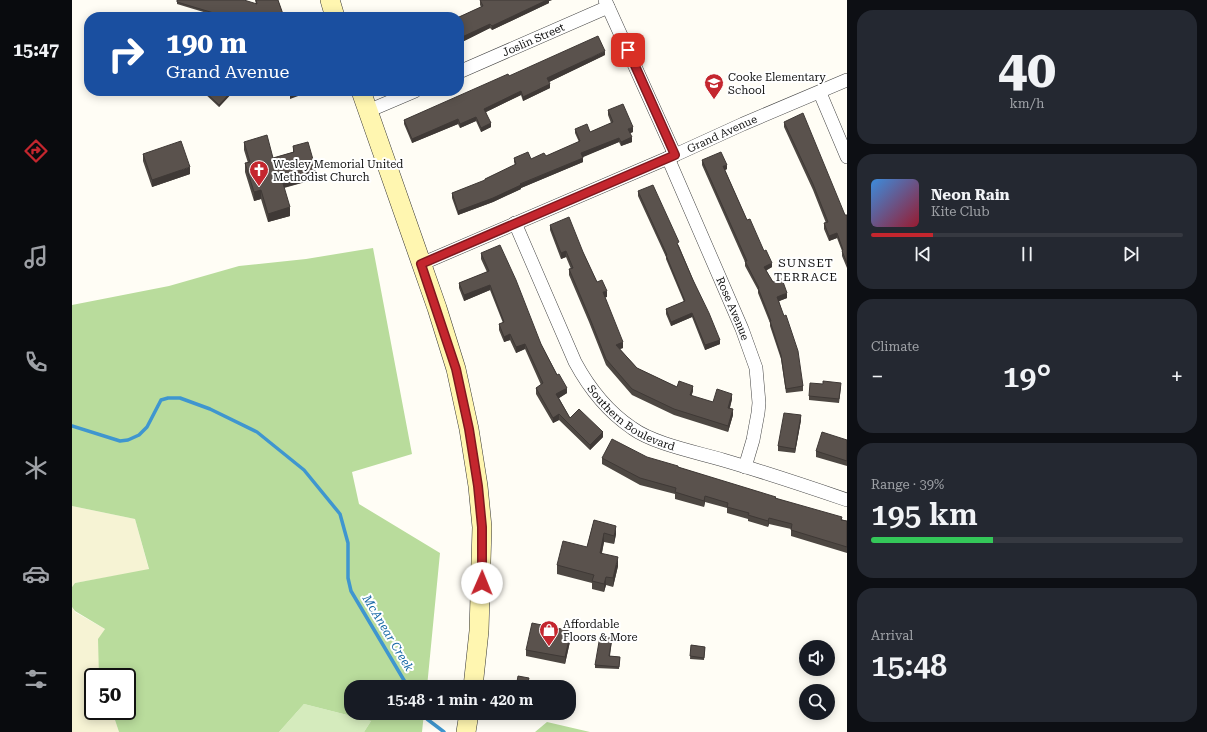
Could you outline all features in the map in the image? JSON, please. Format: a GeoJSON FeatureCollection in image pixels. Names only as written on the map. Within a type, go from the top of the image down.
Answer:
{"type":"FeatureCollection","features":[{"type":"Feature","properties":{"kind":"main road"},"geometry":{"type":"LineString","coordinates":[[330,0],[334,12]]}},
{"type":"Feature","properties":{"kind":"main road"},"geometry":{"type":"LineString","coordinates":[[363,96],[456,369],[469,429],[478,486],[482,527],[482,583],[474,680]]}},
{"type":"Feature","properties":{"kind":"main road"},"geometry":{"type":"LineString","coordinates":[[466,732],[468,720]]}},
{"type":"Feature","properties":{"kind":"street","name":"Joslin Street"},"geometry":{"type":"LineString","coordinates":[[464,70],[607,4]]}},
{"type":"Feature","properties":{"kind":"street","name":"Rose Avenue"},"geometry":{"type":"LineString","coordinates":[[607,4],[672,157],[756,368],[759,403],[756,431],[745,467]]}},
{"type":"Feature","properties":{"kind":"street","name":"Grand Avenue"},"geometry":{"type":"LineString","coordinates":[[421,264],[672,157],[743,124],[820,93],[847,80]]}},
{"type":"Feature","properties":{"kind":"street"},"geometry":{"type":"LineString","coordinates":[[820,93],[847,157]]}},
{"type":"Feature","properties":{"kind":"street"},"geometry":{"type":"LineString","coordinates":[[368,111],[403,96]]}},
{"type":"Feature","properties":{"kind":"street","name":"Southern Boulevard"},"geometry":{"type":"LineString","coordinates":[[515,223],[575,362],[587,382],[618,418],[633,429],[651,439],[847,500]]}},
{"type":"Feature","properties":{"kind":"shaded area"},"geometry":{"type":"Polygon","coordinates":[[[72,506],[135,519],[149,570],[75,583],[72,587],[72,506]]]}},
{"type":"Feature","properties":{"kind":"shaded area"},"geometry":{"type":"Polygon","coordinates":[[[72,607],[75,612],[105,629],[99,639],[99,668],[84,668],[84,720],[115,720],[119,732],[72,732],[72,607]]]}},
{"type":"Feature","properties":{"kind":"green space"},"geometry":{"type":"Polygon","coordinates":[[[373,248],[412,454],[352,472],[359,504],[440,553],[428,680],[344,680],[344,714],[304,704],[279,732],[119,732],[115,720],[136,720],[136,668],[99,668],[98,639],[105,629],[75,611],[72,607],[72,587],[75,583],[149,569],[135,519],[72,506],[72,305],[169,286],[239,266],[306,259],[373,248]]]}},
{"type":"Feature","properties":{"kind":"green space"},"geometry":{"type":"Polygon","coordinates":[[[304,704],[344,714],[344,720],[371,721],[364,732],[279,732],[304,704]]]}},
{"type":"Feature","properties":{"kind":"green space"},"geometry":{"type":"Polygon","coordinates":[[[367,720],[423,720],[422,732],[364,732],[371,721],[367,720]]]}},
{"type":"Feature","properties":{"kind":"green space"},"geometry":{"type":"Polygon","coordinates":[[[547,722],[590,732],[535,732],[547,722]]]}},
{"type":"Feature","properties":{"kind":"building"},"geometry":{"type":"Polygon","coordinates":[[[177,0],[244,0],[257,4],[256,0],[278,0],[282,12],[210,12],[177,2],[177,0]]]}},
{"type":"Feature","properties":{"kind":"building"},"geometry":{"type":"Polygon","coordinates":[[[480,0],[547,0],[492,26],[490,24],[464,36],[464,15],[483,6],[480,0]]]}},
{"type":"Feature","properties":{"kind":"building"},"geometry":{"type":"Polygon","coordinates":[[[598,36],[605,51],[547,78],[550,84],[523,97],[521,91],[484,109],[491,123],[481,128],[476,117],[460,124],[458,119],[412,139],[404,120],[458,96],[464,96],[464,93],[508,74],[509,76],[598,36]]]}},
{"type":"Feature","properties":{"kind":"building"},"geometry":{"type":"Polygon","coordinates":[[[209,96],[227,96],[219,105],[209,96]]]}},
{"type":"Feature","properties":{"kind":"building"},"geometry":{"type":"Polygon","coordinates":[[[623,104],[633,127],[628,129],[632,137],[621,142],[619,138],[581,153],[583,158],[520,184],[521,185],[493,198],[458,211],[452,193],[485,180],[516,164],[514,158],[528,152],[531,159],[544,153],[546,156],[580,141],[575,129],[587,124],[590,132],[613,122],[608,110],[623,104]]]}},
{"type":"Feature","properties":{"kind":"building"},"geometry":{"type":"Polygon","coordinates":[[[803,113],[845,215],[847,215],[847,263],[837,233],[829,236],[824,223],[828,222],[813,184],[784,122],[803,113]]]}},
{"type":"Feature","properties":{"kind":"building"},"geometry":{"type":"Polygon","coordinates":[[[267,135],[273,158],[294,152],[293,146],[308,142],[316,170],[282,180],[290,207],[268,214],[261,190],[254,192],[245,163],[250,162],[244,142],[267,135]]]}},
{"type":"Feature","properties":{"kind":"building"},"geometry":{"type":"Polygon","coordinates":[[[181,141],[190,167],[152,180],[143,154],[181,141]]]}},
{"type":"Feature","properties":{"kind":"building"},"geometry":{"type":"Polygon","coordinates":[[[721,152],[727,165],[723,166],[747,220],[750,219],[764,251],[766,250],[772,263],[764,267],[773,282],[782,279],[787,293],[777,297],[784,316],[786,315],[798,351],[803,386],[786,389],[781,355],[759,288],[745,261],[747,261],[702,160],[721,152]]]}},
{"type":"Feature","properties":{"kind":"building"},"geometry":{"type":"Polygon","coordinates":[[[653,185],[679,242],[677,243],[720,340],[705,345],[692,313],[671,322],[666,309],[685,301],[667,255],[638,191],[653,185]]]}},
{"type":"Feature","properties":{"kind":"building"},"geometry":{"type":"Polygon","coordinates":[[[569,217],[597,282],[602,280],[607,291],[603,292],[623,342],[616,345],[637,368],[677,387],[679,381],[693,386],[690,395],[713,402],[717,389],[732,394],[728,408],[733,409],[728,426],[674,409],[632,389],[606,359],[569,269],[573,268],[566,251],[561,253],[550,225],[569,217]]]}},
{"type":"Feature","properties":{"kind":"building"},"geometry":{"type":"Polygon","coordinates":[[[500,245],[516,280],[541,344],[557,375],[559,374],[567,388],[556,394],[570,418],[579,409],[603,432],[590,445],[559,414],[553,418],[536,388],[543,383],[525,344],[516,347],[510,334],[504,337],[499,324],[504,322],[490,285],[464,295],[459,283],[489,271],[481,253],[500,245]]]}},
{"type":"Feature","properties":{"kind":"building"},"geometry":{"type":"Polygon","coordinates":[[[823,381],[841,383],[839,399],[809,396],[810,383],[823,384],[823,381]]]}},
{"type":"Feature","properties":{"kind":"building"},"geometry":{"type":"Polygon","coordinates":[[[784,413],[801,415],[795,449],[778,446],[784,413]]]}},
{"type":"Feature","properties":{"kind":"building"},"geometry":{"type":"Polygon","coordinates":[[[822,432],[847,440],[847,461],[816,451],[822,432]]]}},
{"type":"Feature","properties":{"kind":"building"},"geometry":{"type":"Polygon","coordinates":[[[612,439],[647,457],[776,497],[775,498],[842,517],[841,520],[847,521],[847,547],[791,530],[792,524],[769,518],[768,521],[748,515],[749,513],[727,507],[728,503],[705,496],[704,501],[675,492],[676,488],[640,478],[602,458],[612,439]]]}},
{"type":"Feature","properties":{"kind":"building"},"geometry":{"type":"Polygon","coordinates":[[[594,520],[616,526],[614,536],[604,533],[600,553],[618,557],[613,578],[606,577],[604,584],[592,581],[594,575],[557,565],[563,541],[587,547],[594,520]]]}},
{"type":"Feature","properties":{"kind":"building","name":"Affordable Floors & More"},"geometry":{"type":"Polygon","coordinates":[[[532,623],[571,631],[565,657],[526,650],[532,623]]]}},
{"type":"Feature","properties":{"kind":"building"},"geometry":{"type":"Polygon","coordinates":[[[600,636],[612,638],[609,656],[620,657],[619,667],[595,665],[600,636]]]}},
{"type":"Feature","properties":{"kind":"building"},"geometry":{"type":"Polygon","coordinates":[[[691,645],[705,647],[704,658],[690,656],[691,645]]]}},
{"type":"Feature","properties":{"kind":"building"},"geometry":{"type":"Polygon","coordinates":[[[518,676],[529,678],[529,680],[517,680],[518,676]]]}},
{"type":"Feature","properties":{"kind":"waterway","name":"McAnear Creek"},"geometry":{"type":"LineString","coordinates":[[72,426],[120,441],[128,440],[139,435],[147,427],[161,400],[168,398],[180,398],[210,409],[257,432],[304,470],[340,514],[348,543],[348,578],[351,591],[404,680]]}},
{"type":"Feature","properties":{"kind":"waterway","name":"McAnear Creek"},"geometry":{"type":"LineString","coordinates":[[428,720],[444,732]]}},
{"type":"Feature","properties":{"kind":"place","name":"Cooke Elementary School"},"geometry":{"type":"Point","coordinates":[714,100]}},
{"type":"Feature","properties":{"kind":"place","name":"Wesley Memorial United Methodist Church"},"geometry":{"type":"Point","coordinates":[259,187]}},
{"type":"Feature","properties":{"kind":"place","name":"Affordable Floors & More"},"geometry":{"type":"Point","coordinates":[549,647]}},
{"type":"Feature","properties":{"kind":"district","name":"SUNSET TERRACE"},"geometry":{"type":"Point","coordinates":[806,270]}},
{"type":"Feature","properties":{"kind":"route"},"geometry":{"type":"LineString","coordinates":[[482,583],[482,527],[478,486],[469,429],[456,369],[437,308],[421,264],[675,155],[628,50]]}}]}
